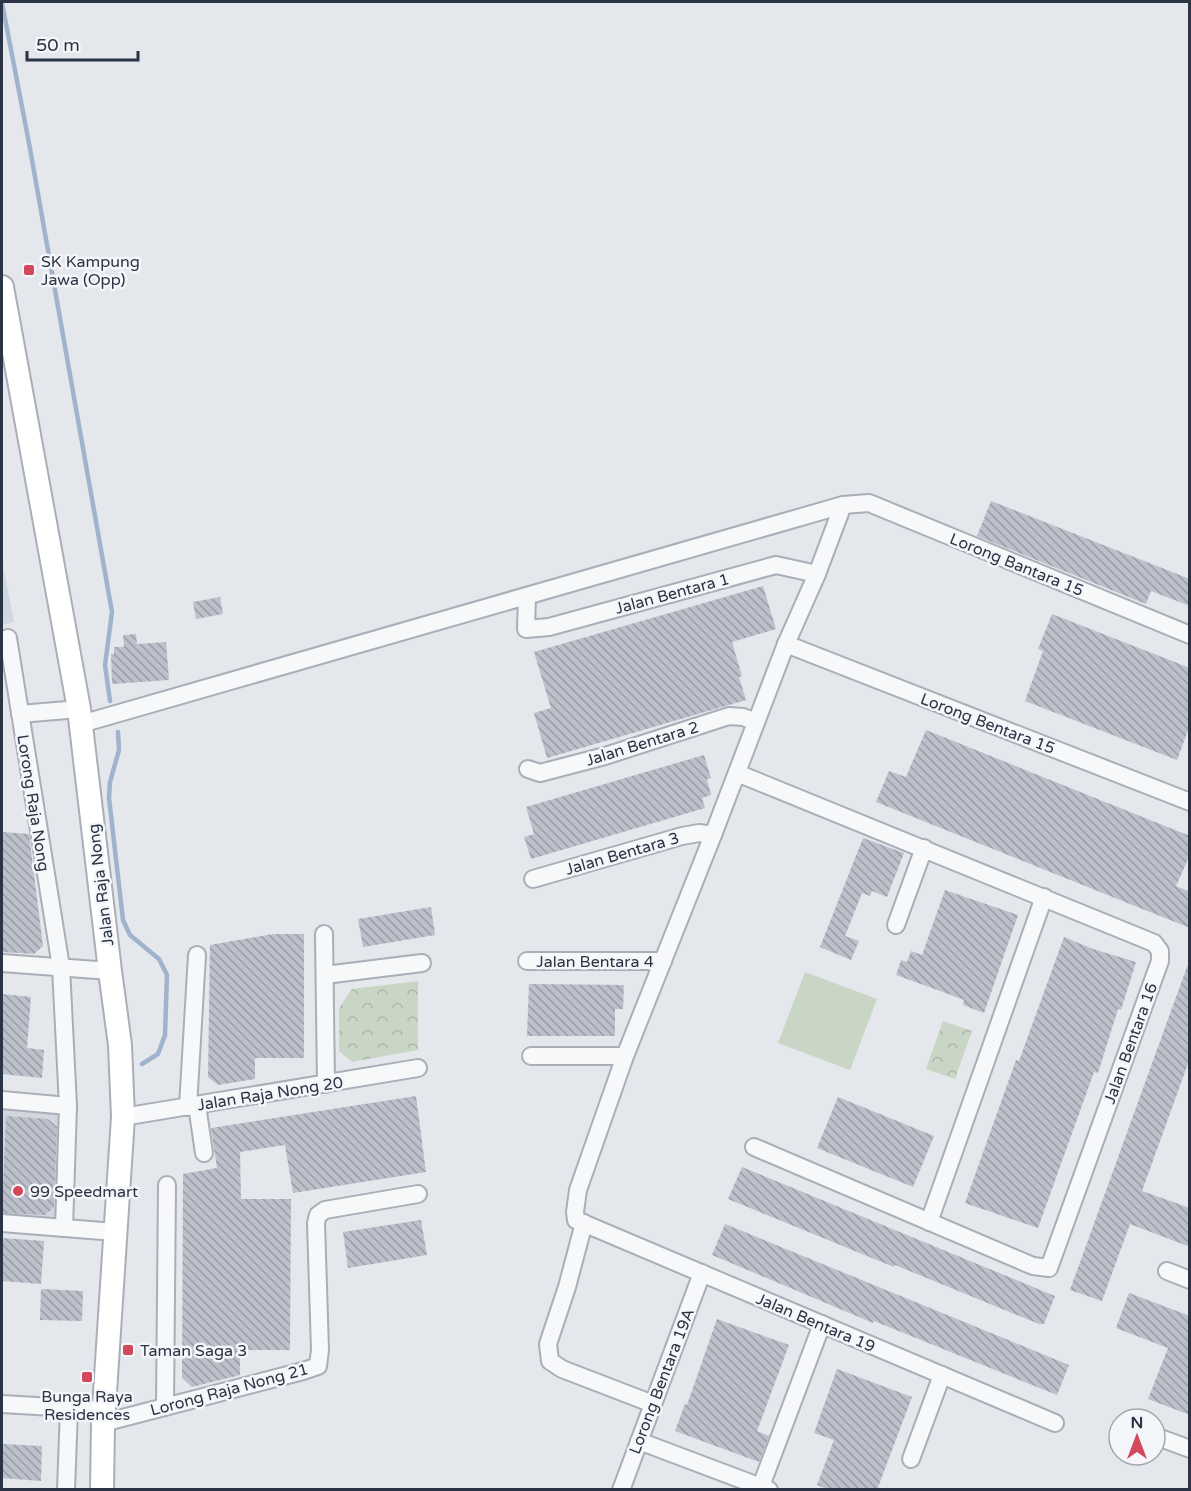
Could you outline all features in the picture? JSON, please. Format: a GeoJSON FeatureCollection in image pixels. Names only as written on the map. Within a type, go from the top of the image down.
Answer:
{"type":"FeatureCollection","features":[{"type":"Feature","properties":{"kind":"main road","name":"Jalan Raja Nong"},"geometry":{"type":"LineString","coordinates":[[2,287],[80,716],[120,1044],[123,1117],[104,1416],[102,1490]]}},
{"type":"Feature","properties":{"kind":"street","name":"Lorong Bantara 15"},"geometry":{"type":"LineString","coordinates":[[20,714],[80,716],[527,596],[843,505],[869,503],[1190,635]]}},
{"type":"Feature","properties":{"kind":"street"},"geometry":{"type":"LineString","coordinates":[[653,1404],[562,1369],[550,1361],[548,1344],[567,1287],[580,1222],[575,1212],[578,1190],[625,1056],[786,644],[817,574],[843,505]]}},
{"type":"Feature","properties":{"kind":"street","name":"Jalan Bentara 1"},"geometry":{"type":"LineString","coordinates":[[527,596],[525,628],[549,627],[776,565],[817,574]]}},
{"type":"Feature","properties":{"kind":"street","name":"Lorong Raja Nong"},"geometry":{"type":"LineString","coordinates":[[8,638],[61,968],[68,1106],[64,1228]]}},
{"type":"Feature","properties":{"kind":"street","name":"Lorong Bentara 15"},"geometry":{"type":"LineString","coordinates":[[786,644],[1190,802]]}},
{"type":"Feature","properties":{"kind":"street","name":"Jalan Bentara 2"},"geometry":{"type":"LineString","coordinates":[[528,769],[540,773],[605,756],[729,717],[743,717],[756,722]]}},
{"type":"Feature","properties":{"kind":"street","name":"Jalan Bentara 16"},"geometry":{"type":"LineString","coordinates":[[737,773],[1154,943],[1160,951],[1160,961],[1049,1268],[1033,1266],[754,1148]]}},
{"type":"Feature","properties":{"kind":"street","name":"Jalan Bentara 3"},"geometry":{"type":"LineString","coordinates":[[533,879],[682,836],[699,833],[713,835]]}},
{"type":"Feature","properties":{"kind":"street"},"geometry":{"type":"LineString","coordinates":[[896,925],[924,848]]}},
{"type":"Feature","properties":{"kind":"street"},"geometry":{"type":"LineString","coordinates":[[929,1222],[1044,897]]}},
{"type":"Feature","properties":{"kind":"street"},"geometry":{"type":"LineString","coordinates":[[324,934],[326,1084]]}},
{"type":"Feature","properties":{"kind":"street"},"geometry":{"type":"LineString","coordinates":[[197,955],[192,1106],[204,1153]]}},
{"type":"Feature","properties":{"kind":"street","name":"Jalan Bentara 4"},"geometry":{"type":"LineString","coordinates":[[527,961],[663,961]]}},
{"type":"Feature","properties":{"kind":"street"},"geometry":{"type":"LineString","coordinates":[[2,963],[110,971]]}},
{"type":"Feature","properties":{"kind":"street"},"geometry":{"type":"LineString","coordinates":[[325,975],[422,963]]}},
{"type":"Feature","properties":{"kind":"street"},"geometry":{"type":"LineString","coordinates":[[531,1056],[625,1056]]}},
{"type":"Feature","properties":{"kind":"street","name":"Jalan Raja Nong 20"},"geometry":{"type":"LineString","coordinates":[[123,1117],[418,1068]]}},
{"type":"Feature","properties":{"kind":"street"},"geometry":{"type":"LineString","coordinates":[[2,1100],[68,1106]]}},
{"type":"Feature","properties":{"kind":"street"},"geometry":{"type":"LineString","coordinates":[[165,1407],[167,1185]]}},
{"type":"Feature","properties":{"kind":"street","name":"Lorong Raja Nong 21"},"geometry":{"type":"LineString","coordinates":[[2,1404],[69,1409],[104,1416],[165,1407],[318,1366],[320,1350],[316,1223],[318,1215],[326,1210],[418,1194]]}},
{"type":"Feature","properties":{"kind":"street","name":"Jalan Bentara 19"},"geometry":{"type":"LineString","coordinates":[[580,1222],[1055,1423]]}},
{"type":"Feature","properties":{"kind":"street"},"geometry":{"type":"LineString","coordinates":[[2,1223],[115,1232]]}},
{"type":"Feature","properties":{"kind":"street"},"geometry":{"type":"LineString","coordinates":[[1167,1271],[1190,1280]]}},
{"type":"Feature","properties":{"kind":"street","name":"Lorong Bentara 19A"},"geometry":{"type":"LineString","coordinates":[[621,1490],[702,1273]]}},
{"type":"Feature","properties":{"kind":"street"},"geometry":{"type":"LineString","coordinates":[[639,1441],[765,1488],[822,1324]]}},
{"type":"Feature","properties":{"kind":"street"},"geometry":{"type":"LineString","coordinates":[[912,1459],[942,1375]]}},
{"type":"Feature","properties":{"kind":"street"},"geometry":{"type":"LineString","coordinates":[[66,1490],[69,1409]]}},
{"type":"Feature","properties":{"kind":"street"},"geometry":{"type":"LineString","coordinates":[[1167,1440],[1190,1449]]}},
{"type":"Feature","properties":{"kind":"shaded area"},"geometry":{"type":"Polygon","coordinates":[[[2,561],[14,622],[2,625],[2,561]]]}},
{"type":"Feature","properties":{"kind":"shaded area"},"geometry":{"type":"Polygon","coordinates":[[[2,1105],[62,1110],[59,1221],[2,1218],[2,1105]]]}},
{"type":"Feature","properties":{"kind":"green space"},"geometry":{"type":"Polygon","coordinates":[[[805,972],[877,999],[850,1070],[778,1043],[805,972]]]}},
{"type":"Feature","properties":{"kind":"green space"},"geometry":{"type":"Polygon","coordinates":[[[418,981],[418,1050],[352,1062],[339,1051],[339,1008],[352,989],[418,981]]]}},
{"type":"Feature","properties":{"kind":"green space"},"geometry":{"type":"Polygon","coordinates":[[[943,1021],[972,1031],[955,1079],[926,1069],[943,1021]]]}},
{"type":"Feature","properties":{"kind":"building"},"geometry":{"type":"Polygon","coordinates":[[[991,501],[1190,579],[1190,606],[1151,591],[1146,604],[977,536],[991,501]]]}},
{"type":"Feature","properties":{"kind":"building"},"geometry":{"type":"Polygon","coordinates":[[[763,586],[776,629],[732,642],[746,700],[547,758],[534,713],[551,708],[534,652],[763,586]]]}},
{"type":"Feature","properties":{"kind":"building"},"geometry":{"type":"Polygon","coordinates":[[[220,597],[223,614],[196,619],[193,602],[220,597]]]}},
{"type":"Feature","properties":{"kind":"building"},"geometry":{"type":"Polygon","coordinates":[[[1052,614],[1190,668],[1190,725],[1177,760],[1025,701],[1043,651],[1038,649],[1052,614]]]}},
{"type":"Feature","properties":{"kind":"building"},"geometry":{"type":"Polygon","coordinates":[[[136,634],[137,644],[166,642],[169,680],[112,684],[111,654],[114,654],[114,647],[124,647],[123,635],[136,634]]]}},
{"type":"Feature","properties":{"kind":"building"},"geometry":{"type":"Polygon","coordinates":[[[926,730],[1190,836],[1190,855],[1176,886],[1190,892],[1190,928],[876,802],[889,771],[906,777],[926,730]]]}},
{"type":"Feature","properties":{"kind":"building"},"geometry":{"type":"Polygon","coordinates":[[[704,755],[711,778],[707,779],[711,795],[702,798],[705,808],[531,859],[524,837],[534,834],[526,807],[704,755]]]}},
{"type":"Feature","properties":{"kind":"building"},"geometry":{"type":"Polygon","coordinates":[[[2,832],[29,834],[43,946],[34,954],[2,952],[2,832]]]}},
{"type":"Feature","properties":{"kind":"building"},"geometry":{"type":"Polygon","coordinates":[[[863,838],[904,853],[887,897],[872,891],[870,896],[862,893],[845,936],[859,941],[851,960],[820,947],[863,838]]]}},
{"type":"Feature","properties":{"kind":"building"},"geometry":{"type":"Polygon","coordinates":[[[945,890],[1018,915],[984,1013],[963,1005],[964,1000],[896,975],[901,960],[907,962],[911,951],[922,955],[945,890]]]}},
{"type":"Feature","properties":{"kind":"building"},"geometry":{"type":"Polygon","coordinates":[[[431,907],[435,935],[363,947],[358,919],[431,907]]]}},
{"type":"Feature","properties":{"kind":"building"},"geometry":{"type":"Polygon","coordinates":[[[273,934],[304,934],[304,1058],[255,1058],[255,1079],[218,1085],[208,1077],[210,945],[273,934]]]}},
{"type":"Feature","properties":{"kind":"building"},"geometry":{"type":"Polygon","coordinates":[[[1064,937],[1093,949],[1136,962],[1121,1010],[1118,1009],[1098,1073],[1094,1072],[1038,1228],[965,1203],[1016,1060],[1019,1061],[1064,937]]]}},
{"type":"Feature","properties":{"kind":"building"},"geometry":{"type":"Polygon","coordinates":[[[1188,964],[1190,964],[1190,1058],[1142,1191],[1190,1208],[1190,1247],[1130,1224],[1102,1301],[1070,1290],[1188,964]]]}},
{"type":"Feature","properties":{"kind":"building"},"geometry":{"type":"Polygon","coordinates":[[[529,984],[624,985],[623,1009],[615,1009],[615,1036],[527,1036],[529,984]]]}},
{"type":"Feature","properties":{"kind":"building"},"geometry":{"type":"Polygon","coordinates":[[[2,994],[31,997],[27,1048],[44,1050],[42,1078],[2,1074],[2,994]]]}},
{"type":"Feature","properties":{"kind":"building"},"geometry":{"type":"Polygon","coordinates":[[[416,1096],[426,1172],[293,1193],[285,1145],[240,1152],[241,1199],[291,1199],[290,1350],[240,1350],[240,1375],[192,1387],[182,1378],[183,1174],[217,1168],[211,1128],[416,1096]]]}},
{"type":"Feature","properties":{"kind":"building"},"geometry":{"type":"Polygon","coordinates":[[[838,1097],[934,1136],[913,1187],[817,1148],[838,1097]]]}},
{"type":"Feature","properties":{"kind":"building"},"geometry":{"type":"Polygon","coordinates":[[[6,1116],[48,1119],[57,1127],[54,1207],[45,1215],[2,1213],[6,1116]]]}},
{"type":"Feature","properties":{"kind":"building"},"geometry":{"type":"Polygon","coordinates":[[[742,1167],[1055,1296],[1044,1324],[1039,1324],[895,1265],[894,1267],[728,1199],[742,1167]]]}},
{"type":"Feature","properties":{"kind":"building"},"geometry":{"type":"Polygon","coordinates":[[[421,1220],[427,1255],[348,1268],[343,1232],[421,1220]]]}},
{"type":"Feature","properties":{"kind":"building"},"geometry":{"type":"Polygon","coordinates":[[[725,1224],[1069,1365],[1057,1395],[874,1321],[873,1323],[712,1255],[725,1224]]]}},
{"type":"Feature","properties":{"kind":"building"},"geometry":{"type":"Polygon","coordinates":[[[2,1238],[44,1241],[41,1284],[2,1281],[2,1238]]]}},
{"type":"Feature","properties":{"kind":"building"},"geometry":{"type":"Polygon","coordinates":[[[41,1289],[83,1291],[82,1321],[40,1320],[41,1289]]]}},
{"type":"Feature","properties":{"kind":"building"},"geometry":{"type":"Polygon","coordinates":[[[1129,1293],[1190,1316],[1190,1415],[1148,1399],[1168,1348],[1116,1328],[1129,1293]]]}},
{"type":"Feature","properties":{"kind":"building"},"geometry":{"type":"Polygon","coordinates":[[[717,1319],[789,1345],[757,1431],[769,1436],[759,1462],[675,1431],[685,1404],[687,1405],[717,1319]]]}},
{"type":"Feature","properties":{"kind":"building"},"geometry":{"type":"Polygon","coordinates":[[[837,1369],[912,1397],[877,1490],[830,1490],[817,1485],[834,1440],[814,1433],[837,1369]]]}},
{"type":"Feature","properties":{"kind":"building"},"geometry":{"type":"Polygon","coordinates":[[[2,1444],[42,1446],[41,1481],[2,1478],[2,1444]]]}},
{"type":"Feature","properties":{"kind":"waterway"},"geometry":{"type":"LineString","coordinates":[[2,3],[112,612],[105,665],[110,701]]}},
{"type":"Feature","properties":{"kind":"waterway"},"geometry":{"type":"LineString","coordinates":[[118,732],[119,750],[110,782],[109,798],[123,920],[130,935],[159,959],[167,975],[165,1035],[158,1054],[142,1064]]}},
{"type":"Feature","properties":{"kind":"place","name":"SK Kampung Jawa (Opp)"},"geometry":{"type":"Point","coordinates":[29,270]}},
{"type":"Feature","properties":{"kind":"place","name":"99 Speedmart"},"geometry":{"type":"Point","coordinates":[18,1191]}},
{"type":"Feature","properties":{"kind":"place","name":"Taman Saga 3"},"geometry":{"type":"Point","coordinates":[128,1350]}},
{"type":"Feature","properties":{"kind":"place","name":"Bunga Raya Residences"},"geometry":{"type":"Point","coordinates":[87,1377]}}]}
